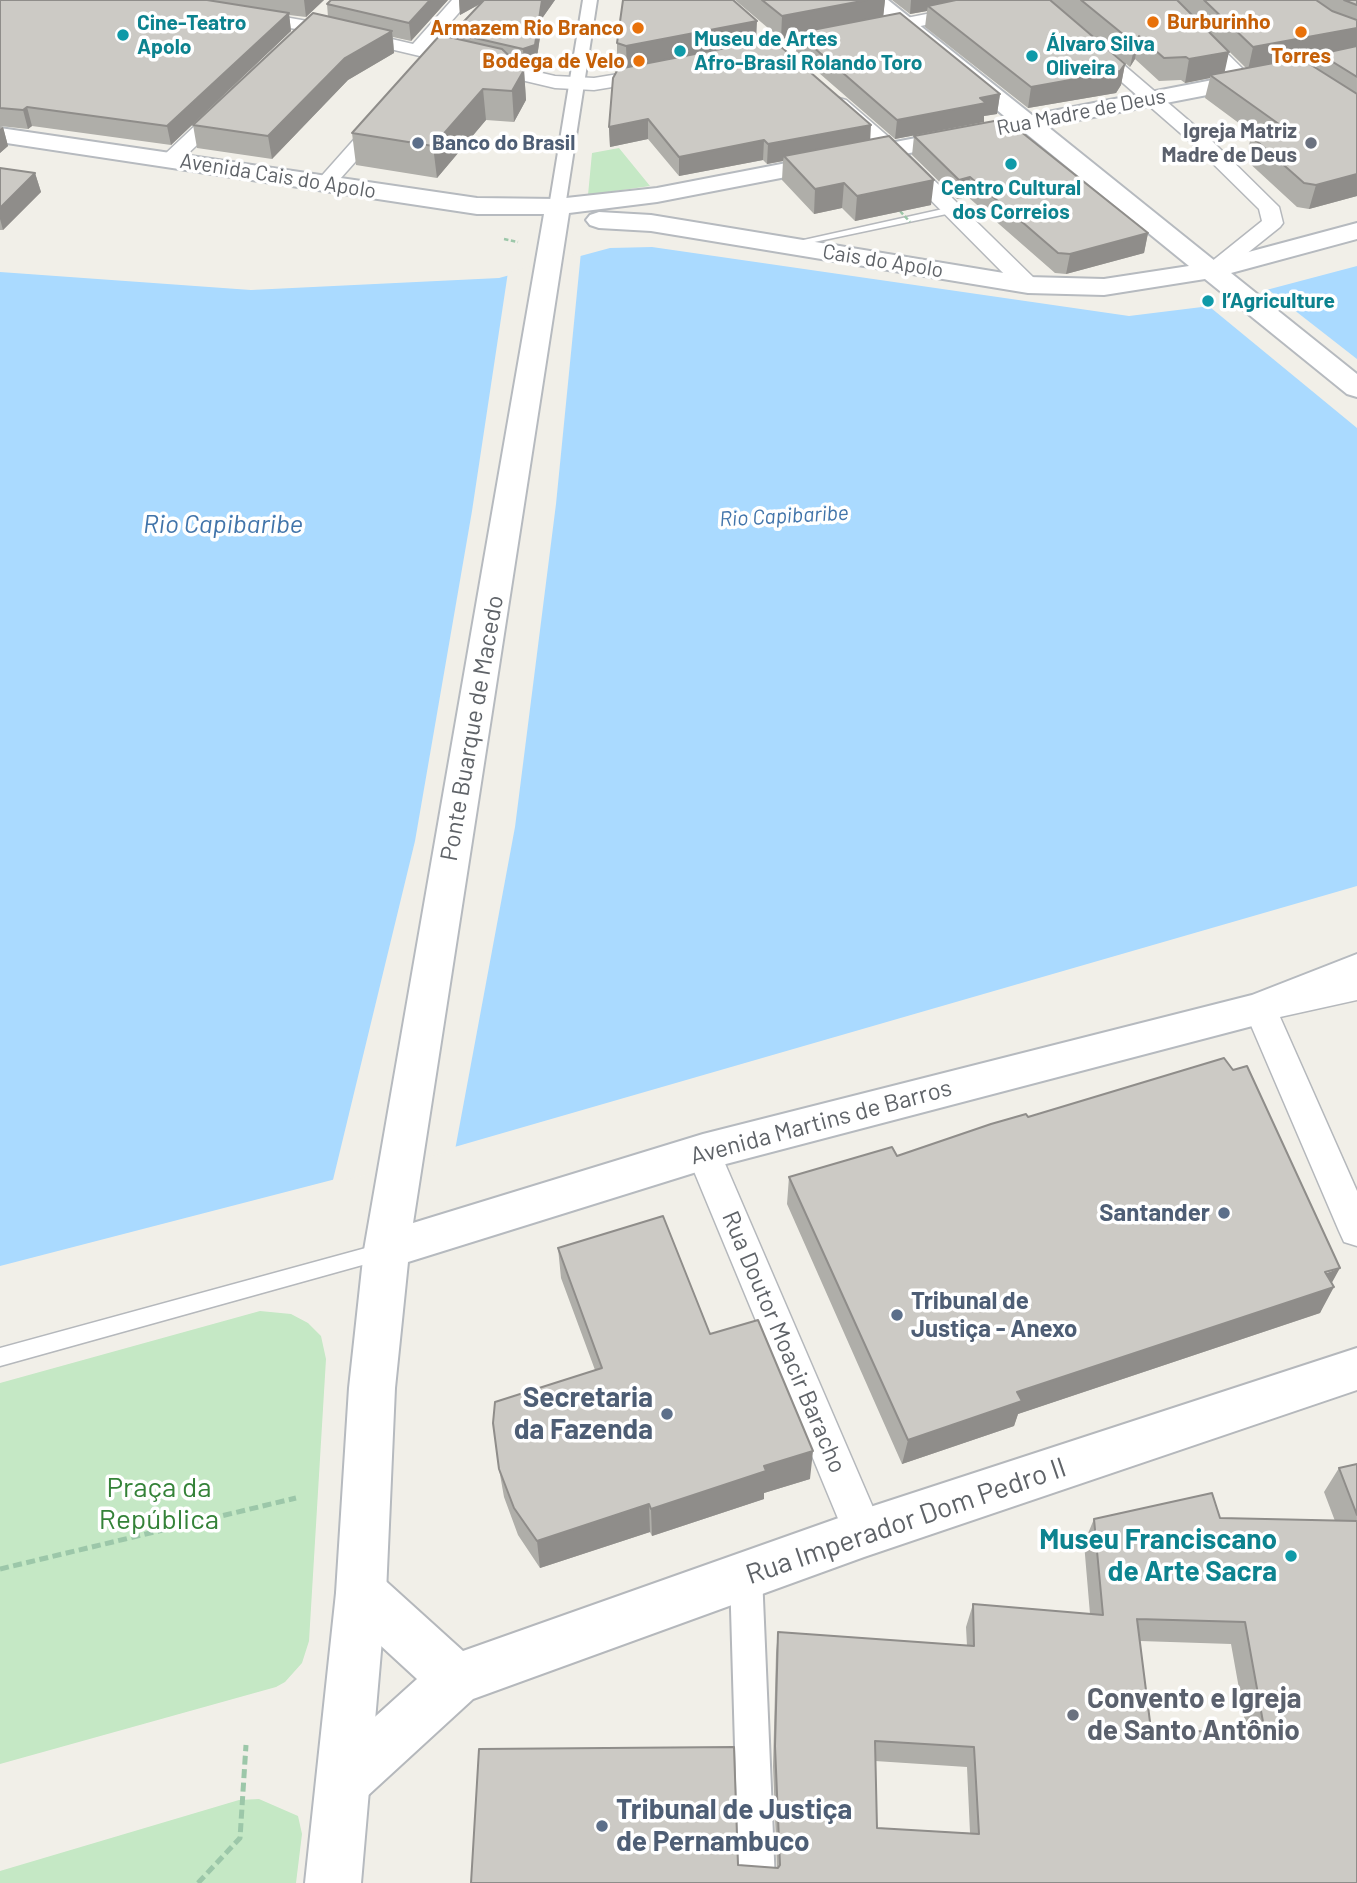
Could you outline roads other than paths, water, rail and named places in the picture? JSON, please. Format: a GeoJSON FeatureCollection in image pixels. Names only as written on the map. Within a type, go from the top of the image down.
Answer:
{"type":"FeatureCollection","features":[{"type":"Feature","properties":{"kind":"main road"},"geometry":{"type":"LineString","coordinates":[[874,0],[1357,388]]}},
{"type":"Feature","properties":{"kind":"main road","name":"Rua Madre de Deus"},"geometry":{"type":"LineString","coordinates":[[555,225],[635,199],[1148,98],[1244,81],[1304,78],[1357,59]]}},
{"type":"Feature","properties":{"kind":"main road","name":"Avenida Cais do Apolo"},"geometry":{"type":"LineString","coordinates":[[0,135],[477,206],[555,225]]}},
{"type":"Feature","properties":{"kind":"main road","name":"Avenida Cais do Apolo"},"geometry":{"type":"LineString","coordinates":[[0,151],[469,217],[555,225]]}},
{"type":"Feature","properties":{"kind":"main road","name":"Cais do Apolo"},"geometry":{"type":"LineString","coordinates":[[555,225],[618,220],[1028,285],[1104,287],[1222,279],[1357,231]]}},
{"type":"Feature","properties":{"kind":"main road","name":"Ponte Buarque de Macedo"},"geometry":{"type":"LineString","coordinates":[[386,1250],[555,225]]}},
{"type":"Feature","properties":{"kind":"main road","name":"Avenida Martins de Barros"},"geometry":{"type":"LineString","coordinates":[[386,1250],[702,1152],[1261,1009],[1357,969]]}},
{"type":"Feature","properties":{"kind":"main road"},"geometry":{"type":"LineString","coordinates":[[333,1883],[345,1780],[372,1388],[386,1250]]}},
{"type":"Feature","properties":{"kind":"main road","name":"Rua Imperador Dom Pedro II"},"geometry":{"type":"LineString","coordinates":[[345,1780],[456,1679],[864,1533],[1357,1369]]}},
{"type":"Feature","properties":{"kind":"main road"},"geometry":{"type":"LineString","coordinates":[[360,1592],[456,1679]]}},
{"type":"Feature","properties":{"kind":"street"},"geometry":{"type":"LineString","coordinates":[[416,51],[461,0]]}},
{"type":"Feature","properties":{"kind":"street"},"geometry":{"type":"LineString","coordinates":[[555,225],[590,0]]}},
{"type":"Feature","properties":{"kind":"street"},"geometry":{"type":"LineString","coordinates":[[723,60],[1023,0]]}},
{"type":"Feature","properties":{"kind":"street"},"geometry":{"type":"LineString","coordinates":[[1163,0],[1244,81]]}},
{"type":"Feature","properties":{"kind":"street"},"geometry":{"type":"LineString","coordinates":[[291,45],[329,9]]}},
{"type":"Feature","properties":{"kind":"street"},"geometry":{"type":"LineString","coordinates":[[233,14],[311,26],[416,51],[431,64],[577,84],[615,82],[669,71]]}},
{"type":"Feature","properties":{"kind":"street"},"geometry":{"type":"LineString","coordinates":[[1074,32],[1201,141],[1269,207],[1273,223],[1222,279]]}},
{"type":"Feature","properties":{"kind":"street"},"geometry":{"type":"LineString","coordinates":[[758,33],[797,68]]}},
{"type":"Feature","properties":{"kind":"street"},"geometry":{"type":"LineString","coordinates":[[171,159],[241,93]]}},
{"type":"Feature","properties":{"kind":"street"},"geometry":{"type":"LineString","coordinates":[[829,95],[892,150],[1028,285]]}},
{"type":"Feature","properties":{"kind":"street"},"geometry":{"type":"LineString","coordinates":[[325,184],[397,103]]}},
{"type":"Feature","properties":{"kind":"street","name":"Avenida Martins de Barros"},"geometry":{"type":"LineString","coordinates":[[1261,1009],[1357,988]]}},
{"type":"Feature","properties":{"kind":"street"},"geometry":{"type":"LineString","coordinates":[[1261,1009],[1357,1231]]}},
{"type":"Feature","properties":{"kind":"street","name":"Rua Doutor Moacir Baracho"},"geometry":{"type":"LineString","coordinates":[[702,1152],[864,1533]]}},
{"type":"Feature","properties":{"kind":"street"},"geometry":{"type":"LineString","coordinates":[[746,1575],[757,1883]]}},
{"type":"Feature","properties":{"kind":"lane"},"geometry":{"type":"LineString","coordinates":[[786,245],[952,210]]}},
{"type":"Feature","properties":{"kind":"lane"},"geometry":{"type":"LineString","coordinates":[[0,1357],[386,1250]]}},
{"type":"Feature","properties":{"kind":"water","name":"Rio Capibaribe"},"geometry":{"type":"Polygon","coordinates":[[[652,247],[1129,316],[1202,307],[1357,266],[1357,886],[413,1159],[0,1266],[0,272],[251,290],[499,278],[610,248],[652,247]]]}},
{"type":"Feature","properties":{"kind":"place","name":"Burburinho"},"geometry":{"type":"Point","coordinates":[1153,22]}},
{"type":"Feature","properties":{"kind":"place","name":"Armazem Rio Branco"},"geometry":{"type":"Point","coordinates":[638,28]}},
{"type":"Feature","properties":{"kind":"place","name":"Torres"},"geometry":{"type":"Point","coordinates":[1301,32]}},
{"type":"Feature","properties":{"kind":"place","name":"Cine-Teatro Apolo"},"geometry":{"type":"Point","coordinates":[123,35]}},
{"type":"Feature","properties":{"kind":"place","name":"Museu de Artes Afro-Brasil Rolando Toro"},"geometry":{"type":"Point","coordinates":[680,51]}},
{"type":"Feature","properties":{"kind":"place","name":"Álvaro Silva Oliveira"},"geometry":{"type":"Point","coordinates":[1032,56]}},
{"type":"Feature","properties":{"kind":"place","name":"Bodega de Velo"},"geometry":{"type":"Point","coordinates":[639,61]}},
{"type":"Feature","properties":{"kind":"place","name":"Banco do Brasil"},"geometry":{"type":"Point","coordinates":[418,143]}},
{"type":"Feature","properties":{"kind":"place","name":"Igreja Matriz Madre de Deus"},"geometry":{"type":"Point","coordinates":[1311,143]}},
{"type":"Feature","properties":{"kind":"place","name":"Centro Cultural dos Correios"},"geometry":{"type":"Point","coordinates":[1011,164]}},
{"type":"Feature","properties":{"kind":"place","name":"l’Agriculture"},"geometry":{"type":"Point","coordinates":[1208,301]}},
{"type":"Feature","properties":{"kind":"place","name":"Santander"},"geometry":{"type":"Point","coordinates":[1224,1213]}},
{"type":"Feature","properties":{"kind":"place","name":"Tribunal de Justiça - Anexo"},"geometry":{"type":"Point","coordinates":[897,1315]}},
{"type":"Feature","properties":{"kind":"place","name":"Secretaria da Fazenda"},"geometry":{"type":"Point","coordinates":[667,1414]}},
{"type":"Feature","properties":{"kind":"place","name":"Museu Franciscano de Arte Sacra"},"geometry":{"type":"Point","coordinates":[1291,1556]}},
{"type":"Feature","properties":{"kind":"place","name":"Convento e Igreja de Santo Antônio"},"geometry":{"type":"Point","coordinates":[1073,1715]}},
{"type":"Feature","properties":{"kind":"place","name":"Tribunal de Justiça de Pernambuco"},"geometry":{"type":"Point","coordinates":[602,1826]}},
{"type":"Feature","properties":{"kind":"park label","name":"Praça da República"},"geometry":{"type":"Point","coordinates":[159,1504]}}]}
